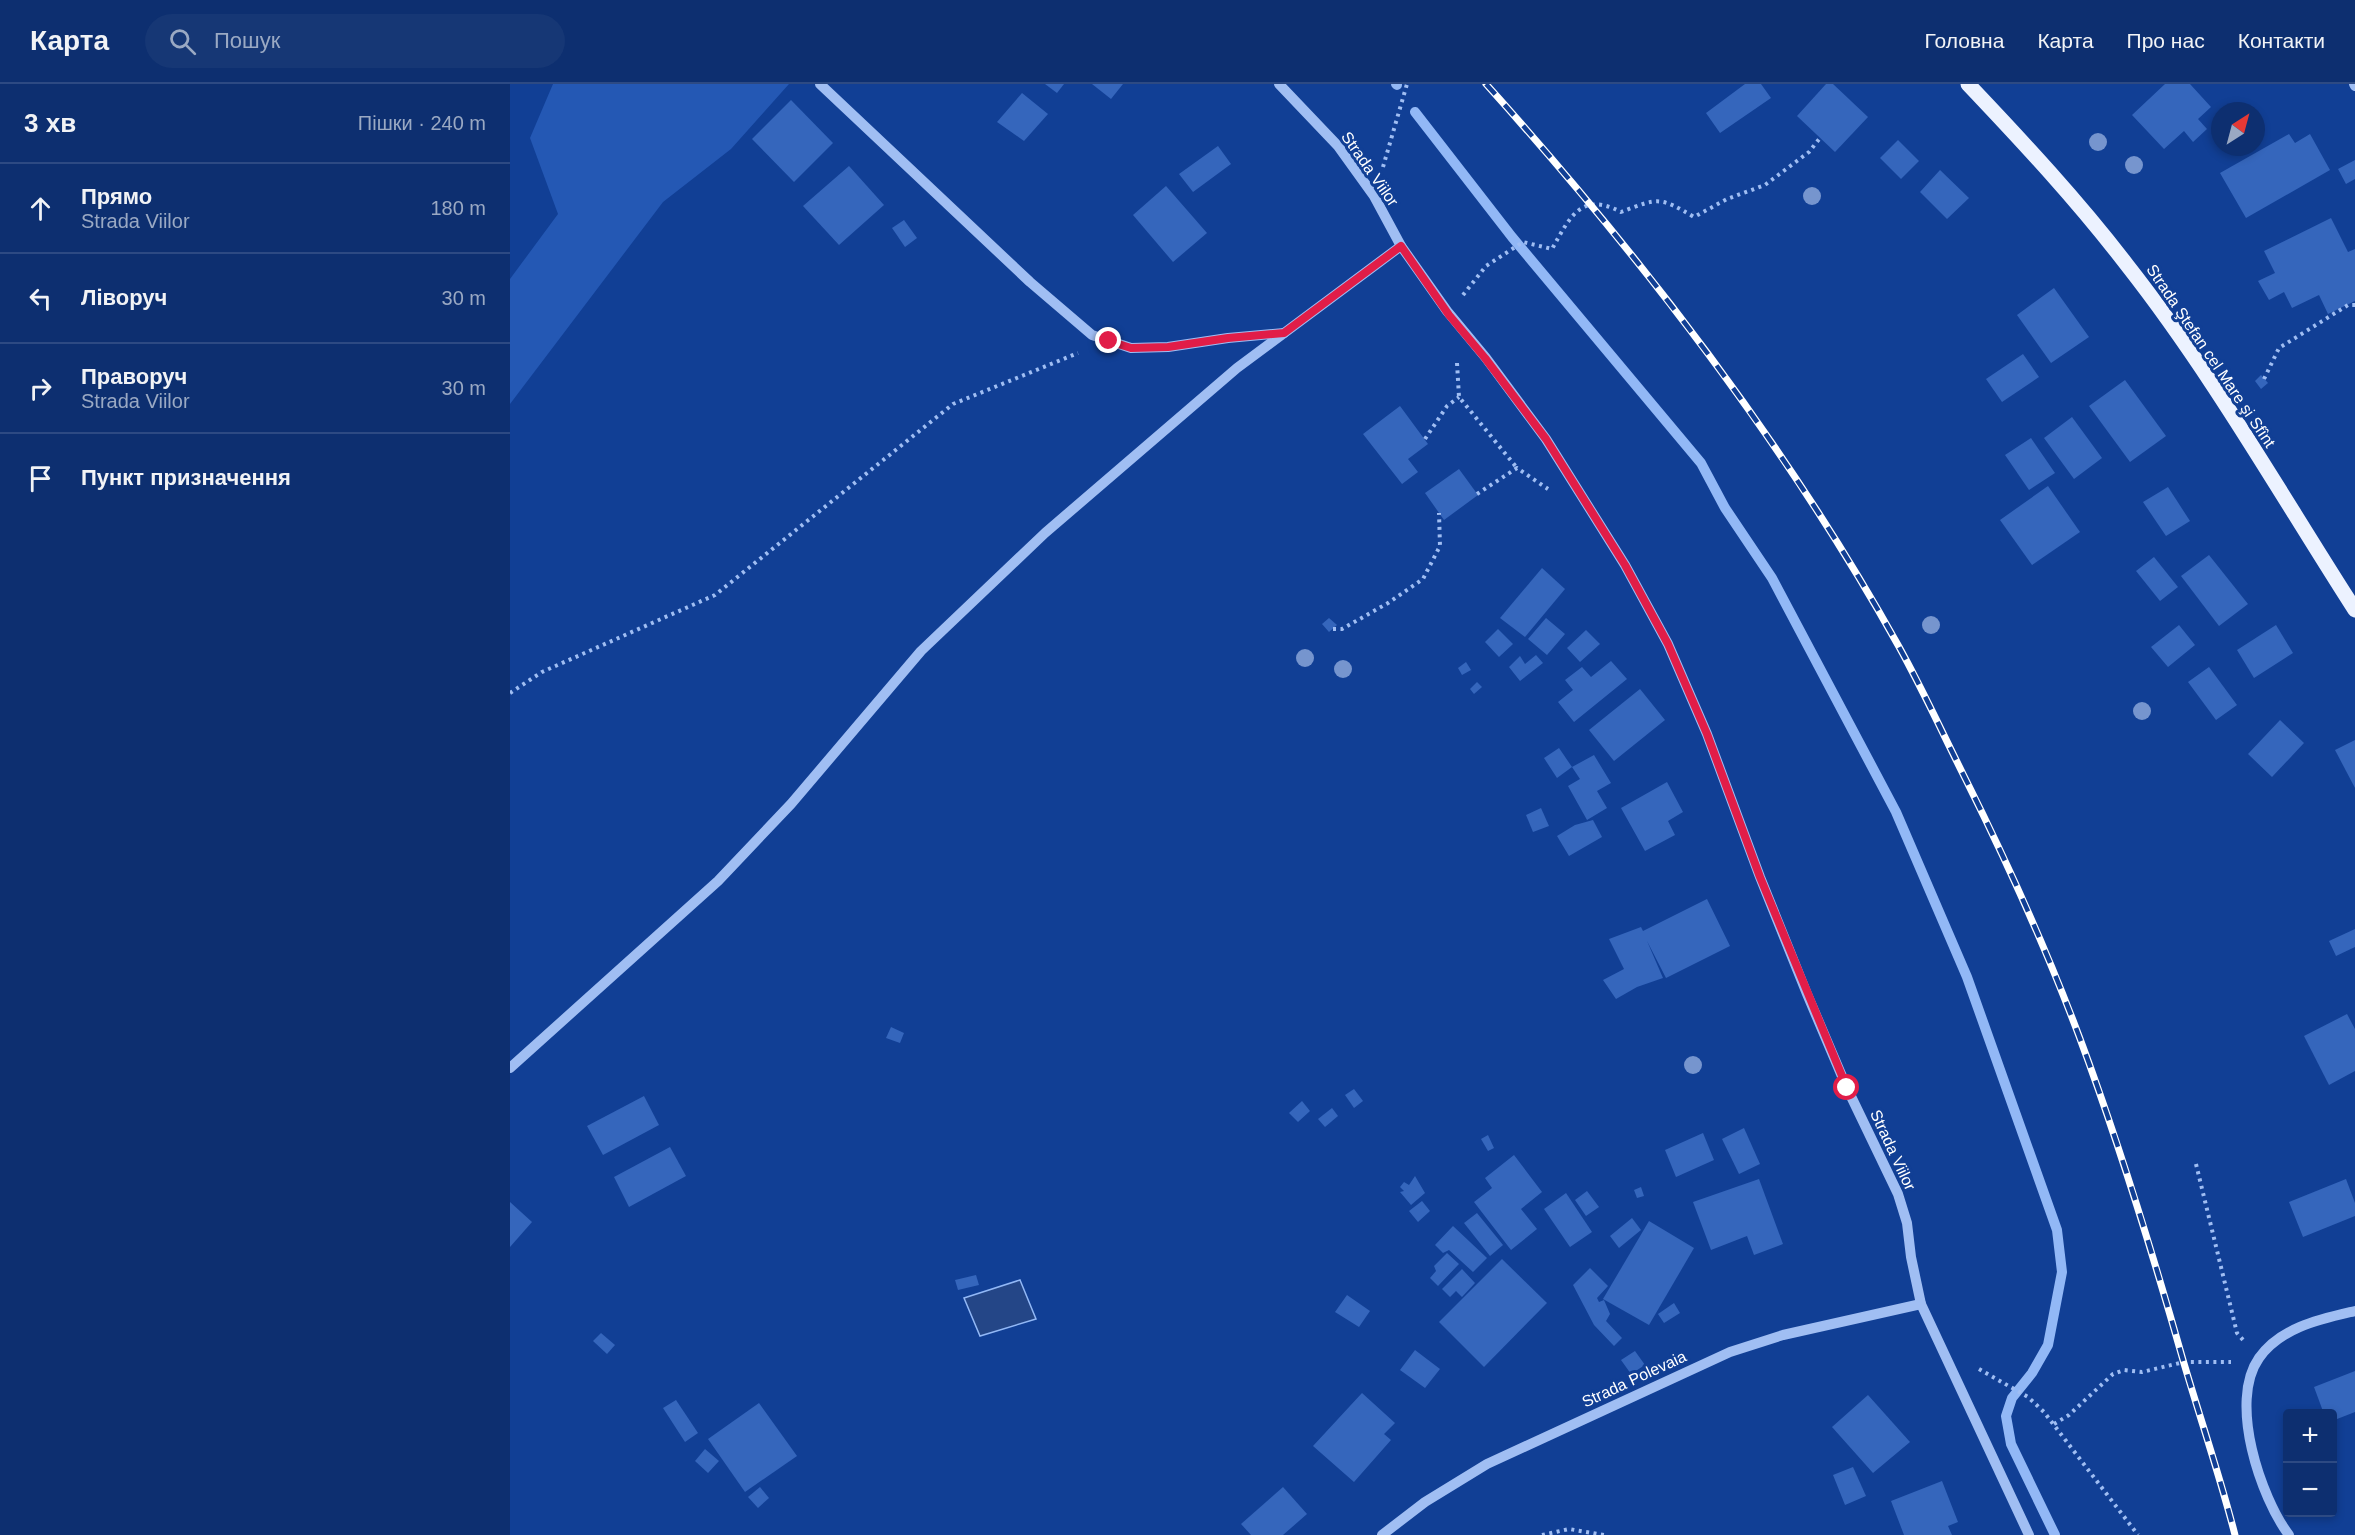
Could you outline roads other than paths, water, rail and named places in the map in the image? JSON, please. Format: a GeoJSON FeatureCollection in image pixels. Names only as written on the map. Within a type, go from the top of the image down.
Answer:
{"type":"FeatureCollection","features":[{"type":"Feature","properties":{"kind":"main road","name":"Strada Ştefan cel Mare şi Sfînt"},"geometry":{"type":"LineString","coordinates":[[1968,84],[2069,195],[2127,265],[2194,358],[2355,610]]}},
{"type":"Feature","properties":{"kind":"street"},"geometry":{"type":"LineString","coordinates":[[820,84],[1030,282],[1092,335],[1131,348],[1168,347],[1284,333]]}},
{"type":"Feature","properties":{"kind":"street","name":"Strada Viilor"},"geometry":{"type":"LineString","coordinates":[[1279,84],[1338,146],[1374,196],[1401,246],[1452,318],[1546,439],[1625,565],[1668,644],[1707,734],[1811,1005],[1847,1088],[1898,1194],[1907,1223],[1911,1257],[1921,1304],[2030,1535]]}},
{"type":"Feature","properties":{"kind":"street"},"geometry":{"type":"LineString","coordinates":[[510,1068],[718,881],[791,804],[921,651],[1045,533],[1237,368],[1401,246]]}},
{"type":"Feature","properties":{"kind":"street","name":"Strada Polevaia"},"geometry":{"type":"LineString","coordinates":[[1382,1535],[1425,1502],[1487,1464],[1730,1352],[1783,1335],[1921,1304]]}},
{"type":"Feature","properties":{"kind":"street"},"geometry":{"type":"LineString","coordinates":[[2289,1535],[2277,1518],[2258,1474],[2249,1440],[2248,1397],[2253,1371],[2259,1359],[2277,1341],[2301,1326],[2355,1311]]}},
{"type":"Feature","properties":{"kind":"waterway"},"geometry":{"type":"LineString","coordinates":[[1415,112],[1512,237],[1701,463],[1725,508],[1772,578],[1896,812],[1967,977],[2057,1230],[2062,1272],[2048,1345],[2032,1373],[2012,1398],[2006,1416],[2011,1444],[2055,1535]]}},
{"type":"Feature","properties":{"kind":"railway"},"geometry":{"type":"LineString","coordinates":[[1486,84],[1599,215],[1708,354],[1808,497],[1855,571],[1916,678],[2011,873],[2079,1036],[2134,1197],[2235,1535]]}}]}
